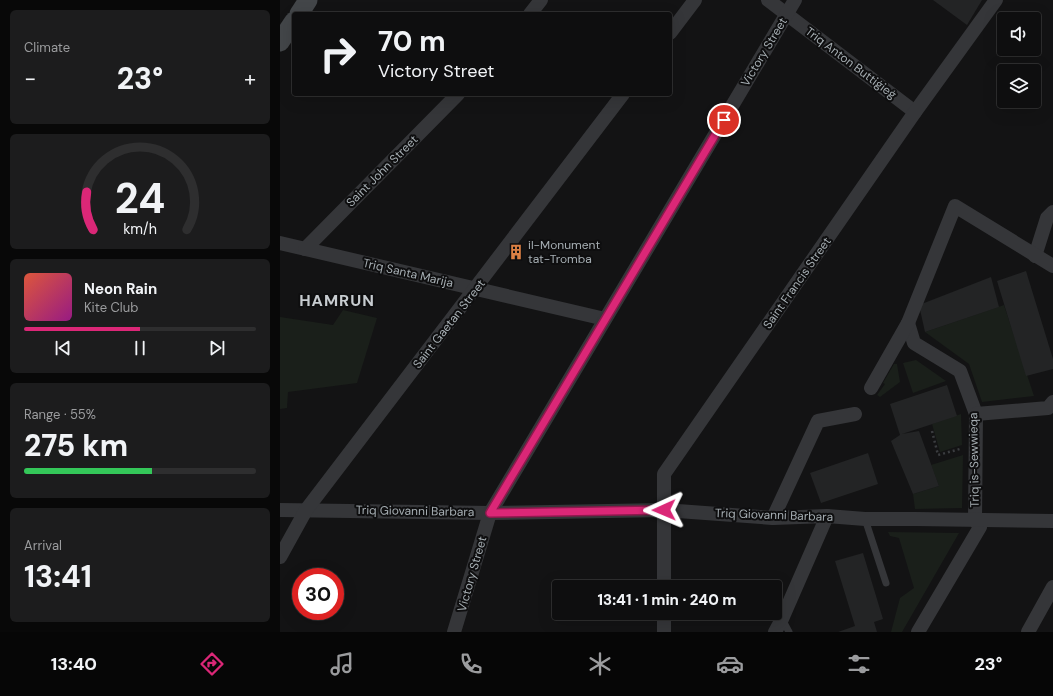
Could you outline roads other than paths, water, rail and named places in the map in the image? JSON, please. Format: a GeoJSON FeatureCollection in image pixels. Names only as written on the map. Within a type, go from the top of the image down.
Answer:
{"type":"FeatureCollection","features":[{"type":"Feature","properties":{"kind":"main road"},"geometry":{"type":"LineString","coordinates":[[300,12],[308,0]]}},
{"type":"Feature","properties":{"kind":"main road"},"geometry":{"type":"LineString","coordinates":[[280,42],[292,24]]}},
{"type":"Feature","properties":{"kind":"street"},"geometry":{"type":"LineString","coordinates":[[532,12],[541,0]]}},
{"type":"Feature","properties":{"kind":"street"},"geometry":{"type":"LineString","coordinates":[[672,30],[695,0]]}},
{"type":"Feature","properties":{"kind":"street","name":"Triq Anton Buttiġieġ"},"geometry":{"type":"LineString","coordinates":[[768,0],[915,112]]}},
{"type":"Feature","properties":{"kind":"street","name":"Victory Street"},"geometry":{"type":"LineString","coordinates":[[453,632],[490,513],[795,0]]}},
{"type":"Feature","properties":{"kind":"street","name":"Saint Francis Street"},"geometry":{"type":"LineString","coordinates":[[664,580],[664,474],[915,112],[996,0]]}},
{"type":"Feature","properties":{"kind":"street","name":"Saint John Street"},"geometry":{"type":"LineString","coordinates":[[305,249],[456,96]]}},
{"type":"Feature","properties":{"kind":"street","name":"Saint Gaetan Street"},"geometry":{"type":"LineString","coordinates":[[280,557],[306,510],[622,96]]}},
{"type":"Feature","properties":{"kind":"street"},"geometry":{"type":"LineString","coordinates":[[871,388],[908,323],[955,206],[1053,266]]}},
{"type":"Feature","properties":{"kind":"street"},"geometry":{"type":"LineString","coordinates":[[1035,256],[1047,218],[1053,212]]}},
{"type":"Feature","properties":{"kind":"street","name":"Triq Santa Marija"},"geometry":{"type":"LineString","coordinates":[[280,243],[606,319]]}},
{"type":"Feature","properties":{"kind":"street","name":"Triq is-Sewwieqa"},"geometry":{"type":"LineString","coordinates":[[908,323],[914,343],[960,371],[976,414],[975,520],[980,527],[918,632]]}},
{"type":"Feature","properties":{"kind":"street"},"geometry":{"type":"LineString","coordinates":[[976,414],[1048,408],[1053,402]]}},
{"type":"Feature","properties":{"kind":"street"},"geometry":{"type":"LineString","coordinates":[[773,518],[818,421],[855,414]]}},
{"type":"Feature","properties":{"kind":"street","name":"Triq Giovanni Barbara"},"geometry":{"type":"LineString","coordinates":[[280,510],[490,513],[664,510],[773,518],[827,516],[865,519],[1053,521]]}},
{"type":"Feature","properties":{"kind":"street"},"geometry":{"type":"LineString","coordinates":[[782,618],[827,516]]}},
{"type":"Feature","properties":{"kind":"street"},"geometry":{"type":"LineString","coordinates":[[1028,632],[1053,587]]}},
{"type":"Feature","properties":{"kind":"street"},"geometry":{"type":"LineString","coordinates":[[664,620],[664,632]]}},
{"type":"Feature","properties":{"kind":"street"},"geometry":{"type":"LineString","coordinates":[[775,632],[781,620]]}},
{"type":"Feature","properties":{"kind":"lane"},"geometry":{"type":"LineString","coordinates":[[865,519],[886,583]]}},
{"type":"Feature","properties":{"kind":"lane"},"geometry":{"type":"LineString","coordinates":[[782,618],[789,632]]}},
{"type":"Feature","properties":{"kind":"place","name":"il-Monument tat-Tromba"},"geometry":{"type":"Point","coordinates":[516,252]}},
{"type":"Feature","properties":{"kind":"district","name":"HAMRUN"},"geometry":{"type":"Point","coordinates":[337,300]}}]}
